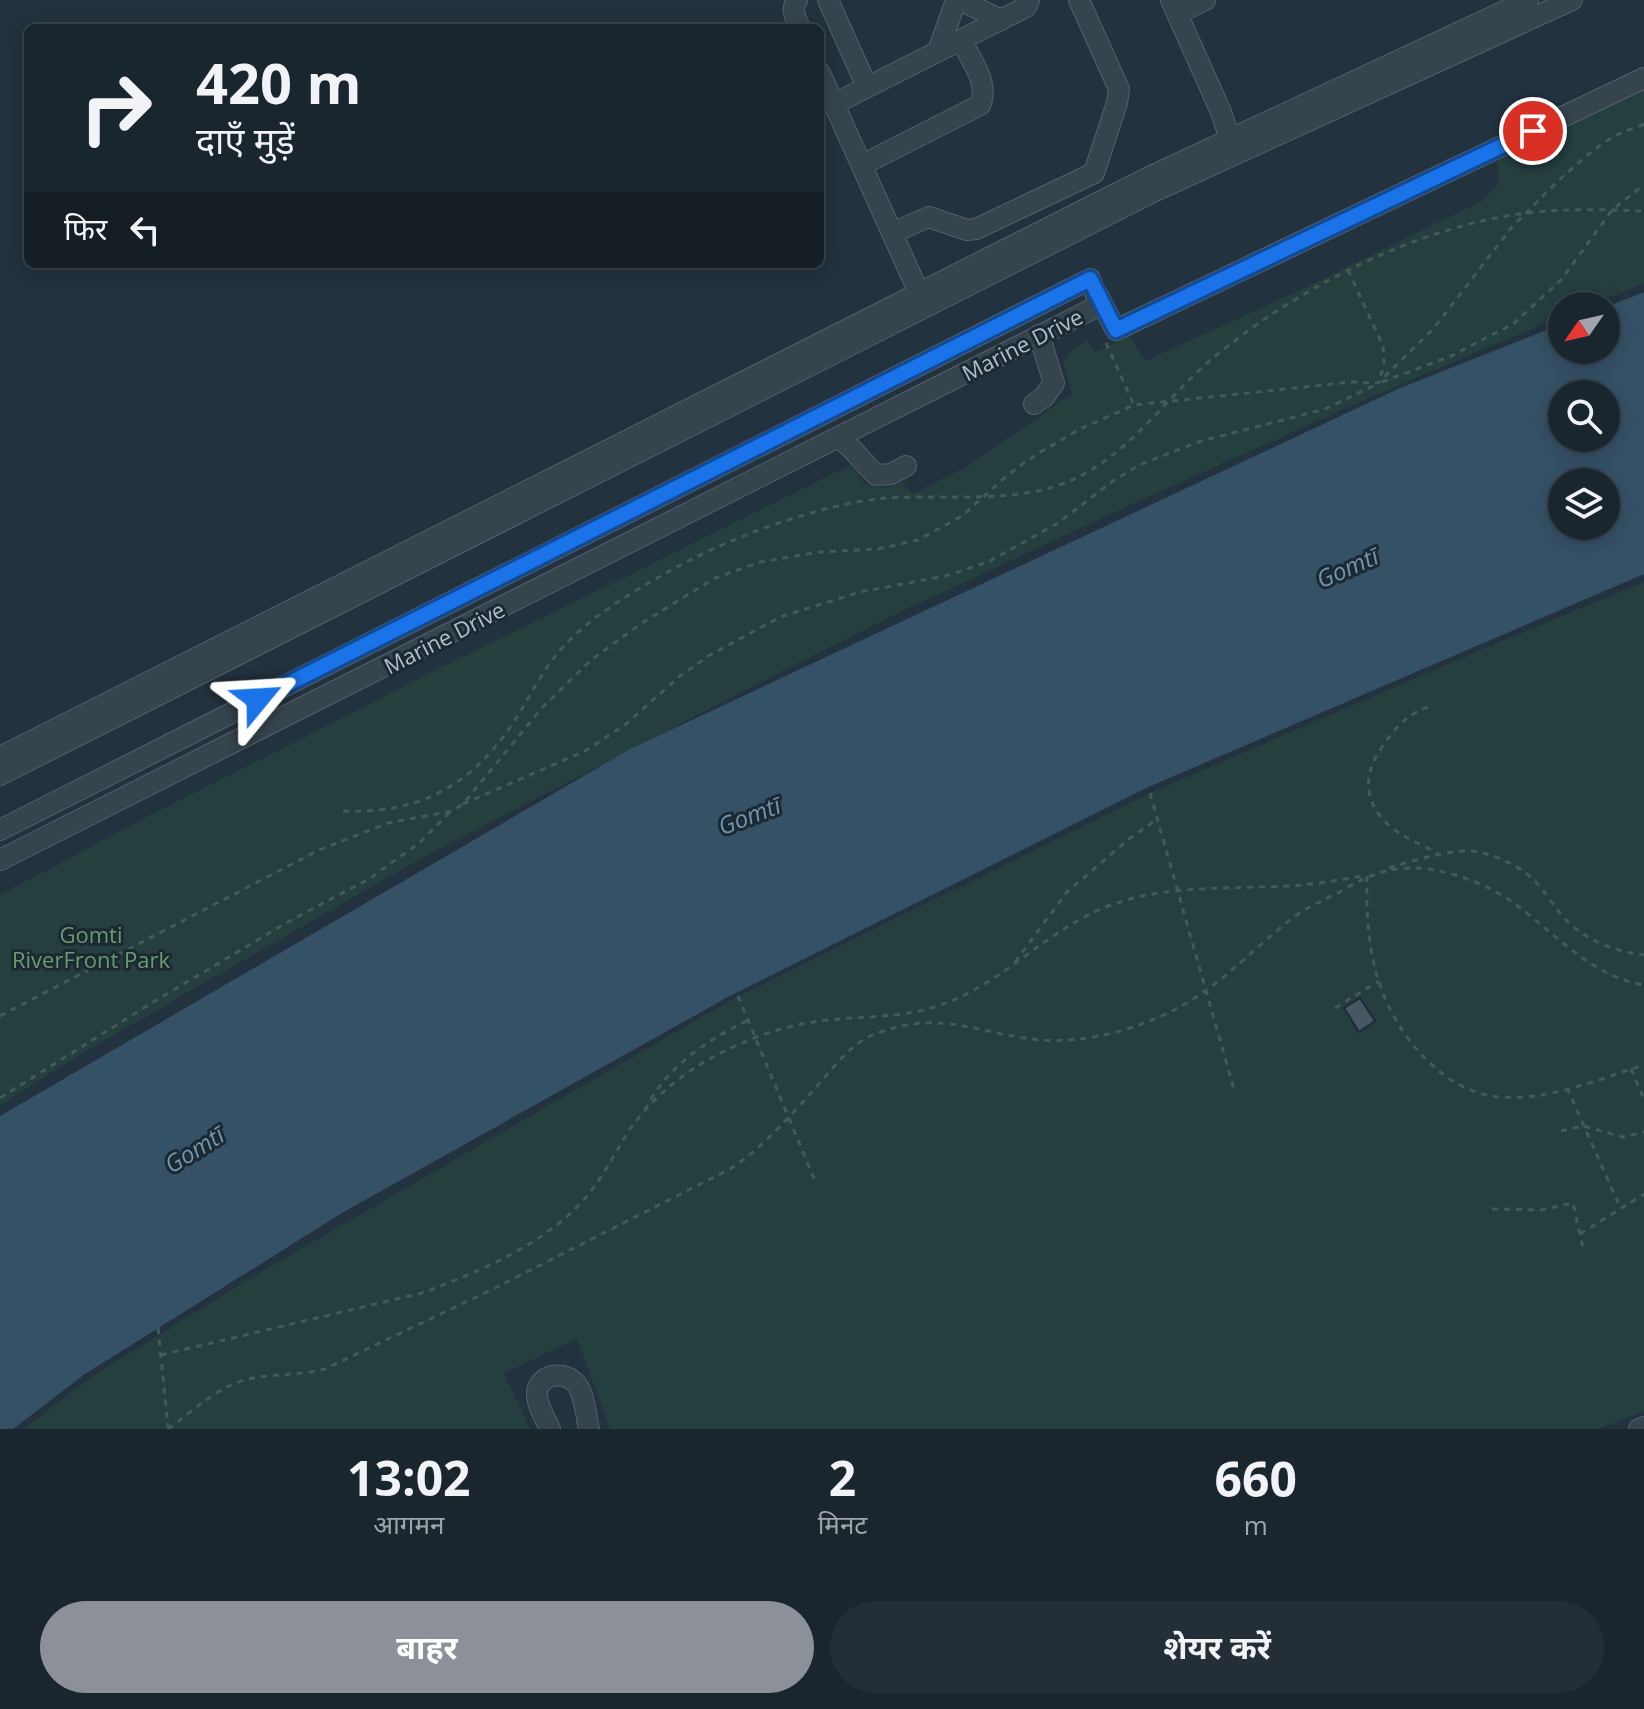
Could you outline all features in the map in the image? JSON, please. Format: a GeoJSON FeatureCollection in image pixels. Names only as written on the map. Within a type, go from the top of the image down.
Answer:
{"type":"FeatureCollection","features":[{"type":"Feature","properties":{"kind":"street"},"geometry":{"type":"LineString","coordinates":[[797,0],[794,15],[798,24]]}},
{"type":"Feature","properties":{"kind":"street"},"geometry":{"type":"LineString","coordinates":[[828,0],[867,87]]}},
{"type":"Feature","properties":{"kind":"street"},"geometry":{"type":"LineString","coordinates":[[834,104],[1026,7],[1029,0]]}},
{"type":"Feature","properties":{"kind":"street"},"geometry":{"type":"LineString","coordinates":[[892,233],[929,217],[967,230],[976,229],[1094,173],[1119,89],[1079,0]]}},
{"type":"Feature","properties":{"kind":"street"},"geometry":{"type":"LineString","coordinates":[[1205,0],[1174,7],[1230,139]]}},
{"type":"Feature","properties":{"kind":"street"},"geometry":{"type":"LineString","coordinates":[[0,757],[1147,178],[1528,0]]}},
{"type":"Feature","properties":{"kind":"street"},"geometry":{"type":"LineString","coordinates":[[0,775],[1153,192],[1572,0]]}},
{"type":"Feature","properties":{"kind":"street"},"geometry":{"type":"LineString","coordinates":[[938,51],[954,6],[962,1],[1001,20]]}},
{"type":"Feature","properties":{"kind":"street"},"geometry":{"type":"LineString","coordinates":[[862,165],[980,105],[984,96],[983,85],[961,40]]}},
{"type":"Feature","properties":{"kind":"street"},"geometry":{"type":"LineString","coordinates":[[1095,291],[1116,330],[1644,78]]}},
{"type":"Feature","properties":{"kind":"street"},"geometry":{"type":"LineString","coordinates":[[824,82],[919,293]]}},
{"type":"Feature","properties":{"kind":"street","name":"Marine Drive"},"geometry":{"type":"LineString","coordinates":[[0,830],[1090,279],[1100,305],[0,860]]}},
{"type":"Feature","properties":{"kind":"street"},"geometry":{"type":"LineString","coordinates":[[1034,404],[1044,397],[1054,383],[1039,335]]}},
{"type":"Feature","properties":{"kind":"street"},"geometry":{"type":"LineString","coordinates":[[838,437],[849,444],[876,475],[891,474],[906,466]]}},
{"type":"Feature","properties":{"kind":"street"},"geometry":{"type":"LineString","coordinates":[[508,572],[520,598]]}},
{"type":"Feature","properties":{"kind":"street"},"geometry":{"type":"LineString","coordinates":[[550,1429],[538,1402],[537,1390],[545,1379],[555,1375],[572,1380],[580,1389],[589,1429]]}},
{"type":"Feature","properties":{"kind":"path"},"geometry":{"type":"LineString","coordinates":[[463,804],[542,708],[591,660],[642,623],[715,578],[760,562],[819,552],[878,549],[918,540],[962,516],[1009,474],[1037,454],[1080,429],[1134,405],[1351,382],[1378,383],[1434,328],[1525,214],[1581,160],[1615,136],[1644,124]]}},
{"type":"Feature","properties":{"kind":"path"},"geometry":{"type":"LineString","coordinates":[[0,1098],[163,996],[293,919],[369,879],[419,843],[463,804],[585,751],[626,724],[680,676],[710,655],[780,617],[860,592],[945,576],[988,562],[1058,523],[1139,465],[1198,442],[1325,409],[1417,366],[1451,356],[1513,324],[1561,280],[1613,209],[1644,185]]}},
{"type":"Feature","properties":{"kind":"path"},"geometry":{"type":"LineString","coordinates":[[343,811],[374,812],[399,807],[445,792],[463,780],[498,744],[554,658],[578,632],[613,606],[693,558],[798,516],[881,499],[964,495],[986,497],[1034,492],[1066,482],[1103,464],[1134,438],[1213,357],[1348,270],[1462,225],[1525,214],[1587,209],[1644,211]]}},
{"type":"Feature","properties":{"kind":"path"},"geometry":{"type":"LineString","coordinates":[[1348,270],[1383,346],[1384,365],[1378,383]]}},
{"type":"Feature","properties":{"kind":"path"},"geometry":{"type":"LineString","coordinates":[[1105,342],[1134,405]]}},
{"type":"Feature","properties":{"kind":"path"},"geometry":{"type":"LineString","coordinates":[[1428,707],[1412,712],[1398,725],[1378,753],[1367,776],[1374,805],[1387,823],[1400,834],[1439,855]]}},
{"type":"Feature","properties":{"kind":"path"},"geometry":{"type":"LineString","coordinates":[[1150,793],[1235,1093]]}},
{"type":"Feature","properties":{"kind":"path"},"geometry":{"type":"LineString","coordinates":[[0,1016],[329,845],[388,823],[452,811]]}},
{"type":"Feature","properties":{"kind":"path"},"geometry":{"type":"LineString","coordinates":[[1011,967],[1067,892],[1157,819]]}},
{"type":"Feature","properties":{"kind":"path"},"geometry":{"type":"LineString","coordinates":[[158,1328],[168,1429],[239,1382],[251,1378],[305,1375],[325,1369],[681,1195],[753,1154],[856,1044],[889,1029],[939,1022],[1040,1040],[1067,1040],[1143,1023],[1207,991],[1303,910],[1367,876],[1439,855],[1464,851],[1488,855],[1515,866],[1532,878],[1575,928],[1602,944],[1626,953],[1644,955]]}},
{"type":"Feature","properties":{"kind":"path"},"geometry":{"type":"LineString","coordinates":[[161,1355],[422,1293],[459,1279],[501,1259],[552,1228],[572,1211],[590,1192],[632,1126],[674,1082],[698,1066],[756,1039],[809,1022],[895,1016],[924,1010],[970,994],[1054,934],[1112,904],[1178,892],[1303,885],[1367,876],[1398,868],[1420,868],[1480,884],[1507,898],[1589,964],[1611,976],[1644,985]]}},
{"type":"Feature","properties":{"kind":"path"},"geometry":{"type":"LineString","coordinates":[[1367,876],[1368,927],[1379,981],[1392,1011],[1416,1049],[1436,1070],[1455,1083],[1478,1093],[1500,1097],[1523,1096],[1567,1088],[1644,1065]]}},
{"type":"Feature","properties":{"kind":"path"},"geometry":{"type":"LineString","coordinates":[[1335,1008],[1379,981]]}},
{"type":"Feature","properties":{"kind":"path"},"geometry":{"type":"LineString","coordinates":[[738,996],[815,1181]]}},
{"type":"Feature","properties":{"kind":"path"},"geometry":{"type":"LineString","coordinates":[[643,1114],[657,1089],[678,1065],[701,1046],[748,1020]]}},
{"type":"Feature","properties":{"kind":"path"},"geometry":{"type":"LineString","coordinates":[[1631,1069],[1644,1099]]}},
{"type":"Feature","properties":{"kind":"path"},"geometry":{"type":"LineString","coordinates":[[1567,1088],[1620,1207]]}},
{"type":"Feature","properties":{"kind":"path"},"geometry":{"type":"LineString","coordinates":[[1561,1131],[1583,1126],[1623,1137],[1644,1132]]}},
{"type":"Feature","properties":{"kind":"path"},"geometry":{"type":"LineString","coordinates":[[1580,1234],[1644,1194]]}},
{"type":"Feature","properties":{"kind":"path"},"geometry":{"type":"LineString","coordinates":[[1492,1209],[1541,1210],[1573,1203],[1584,1252]]}},
{"type":"Feature","properties":{"kind":"green space","name":"Gomti RiverFront Park"},"geometry":{"type":"Polygon","coordinates":[[[1644,89],[1644,283],[1620,293],[1548,292],[1548,322],[1337,412],[899,613],[422,858],[79,1055],[0,1106],[0,895],[436,670],[853,464],[863,483],[884,488],[902,482],[913,494],[963,469],[1072,394],[1063,362],[1069,352],[1088,340],[1095,352],[1130,336],[1145,361],[1298,291],[1481,201],[1499,183],[1497,158],[1644,89]]]}},
{"type":"Feature","properties":{"kind":"green space"},"geometry":{"type":"Polygon","coordinates":[[[1644,582],[1644,1411],[1599,1429],[610,1429],[577,1339],[504,1373],[530,1429],[24,1429],[91,1377],[259,1273],[738,996],[1150,793],[1644,582]]]}},
{"type":"Feature","properties":{"kind":"water","name":"Gomtī"},"geometry":{"type":"Polygon","coordinates":[[[1644,292],[1644,574],[1144,789],[728,997],[342,1213],[85,1374],[13,1429],[0,1429],[0,1116],[630,749],[1400,388],[1548,330],[1548,364],[1620,364],[1620,301],[1644,292]]]}},
{"type":"Feature","properties":{"kind":"building"},"geometry":{"type":"Polygon","coordinates":[[[1360,998],[1375,1021],[1359,1032],[1344,1008],[1360,998]]]}},
{"type":"Feature","properties":{"kind":"route"},"geometry":{"type":"LineString","coordinates":[[258,699],[1090,279],[1116,330],[1533,131]]}}]}
